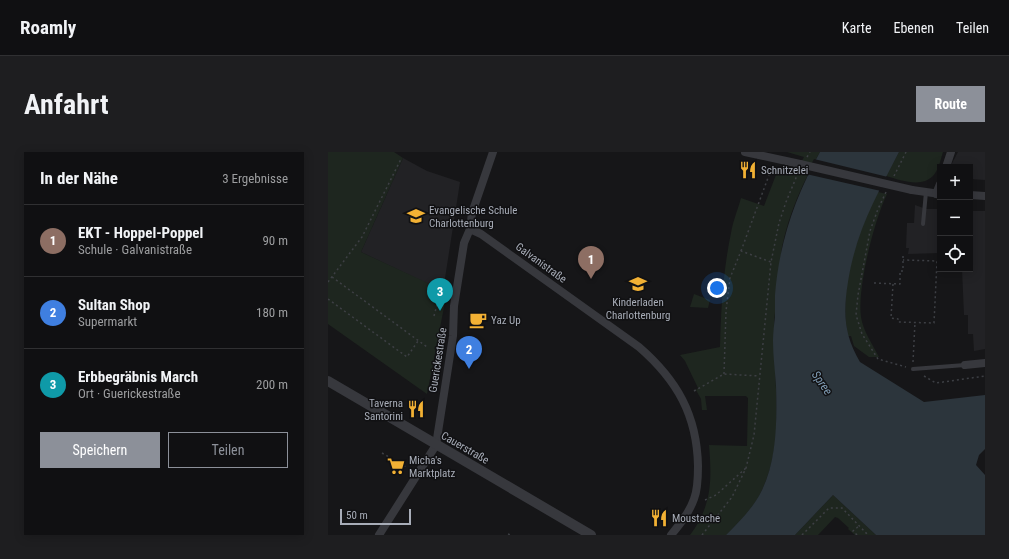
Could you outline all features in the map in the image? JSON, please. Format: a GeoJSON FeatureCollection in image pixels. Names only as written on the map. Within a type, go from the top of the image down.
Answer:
{"type":"FeatureCollection","features":[{"type":"Feature","properties":{"kind":"street","name":"Guerickestraße"},"geometry":{"type":"LineString","coordinates":[[379,535],[436,445],[453,336],[456,297],[464,243],[470,229],[473,209],[493,152]]}},
{"type":"Feature","properties":{"kind":"street"},"geometry":{"type":"LineString","coordinates":[[745,152],[774,159],[800,168],[937,194]]}},
{"type":"Feature","properties":{"kind":"street"},"geometry":{"type":"LineString","coordinates":[[947,164],[951,152]]}},
{"type":"Feature","properties":{"kind":"street"},"geometry":{"type":"LineString","coordinates":[[973,196],[985,196]]}},
{"type":"Feature","properties":{"kind":"street","name":"Galvanistraße"},"geometry":{"type":"LineString","coordinates":[[470,229],[481,234],[639,347],[666,375],[680,396],[690,414],[693,427],[697,448],[698,476],[694,499],[681,523],[671,535]]}},
{"type":"Feature","properties":{"kind":"street"},"geometry":{"type":"LineString","coordinates":[[965,365],[985,363]]}},
{"type":"Feature","properties":{"kind":"street","name":"Cauerstraße"},"geometry":{"type":"LineString","coordinates":[[328,381],[591,535]]}},
{"type":"Feature","properties":{"kind":"lane"},"geometry":{"type":"LineString","coordinates":[[923,224],[926,192]]}},
{"type":"Feature","properties":{"kind":"lane"},"geometry":{"type":"LineString","coordinates":[[913,369],[965,365]]}},
{"type":"Feature","properties":{"kind":"path"},"geometry":{"type":"LineString","coordinates":[[891,182],[906,152]]}},
{"type":"Feature","properties":{"kind":"path"},"geometry":{"type":"LineString","coordinates":[[328,282],[362,237],[401,159]]}},
{"type":"Feature","properties":{"kind":"path"},"geometry":{"type":"LineString","coordinates":[[724,374],[726,311],[730,278],[774,159]]}},
{"type":"Feature","properties":{"kind":"path"},"geometry":{"type":"LineString","coordinates":[[702,535],[732,497],[744,475],[746,468],[754,435],[771,262],[779,223],[800,168]]}},
{"type":"Feature","properties":{"kind":"path"},"geometry":{"type":"LineString","coordinates":[[888,188],[878,209],[870,232],[858,295],[856,315],[862,334],[878,359],[913,369],[936,383],[985,376]]}},
{"type":"Feature","properties":{"kind":"path"},"geometry":{"type":"LineString","coordinates":[[741,251],[771,262]]}},
{"type":"Feature","properties":{"kind":"path"},"geometry":{"type":"LineString","coordinates":[[874,284],[900,284],[900,271],[903,271],[903,256]]}},
{"type":"Feature","properties":{"kind":"path"},"geometry":{"type":"LineString","coordinates":[[893,284],[891,318],[898,319],[898,322],[934,323],[937,261],[903,260]]}},
{"type":"Feature","properties":{"kind":"path"},"geometry":{"type":"LineString","coordinates":[[332,277],[427,347]]}},
{"type":"Feature","properties":{"kind":"path"},"geometry":{"type":"LineString","coordinates":[[434,316],[441,290]]}},
{"type":"Feature","properties":{"kind":"path"},"geometry":{"type":"LineString","coordinates":[[328,299],[407,357],[418,341]]}},
{"type":"Feature","properties":{"kind":"path"},"geometry":{"type":"LineString","coordinates":[[913,369],[915,322]]}},
{"type":"Feature","properties":{"kind":"path"},"geometry":{"type":"LineString","coordinates":[[694,391],[724,374],[759,376]]}},
{"type":"Feature","properties":{"kind":"path"},"geometry":{"type":"LineString","coordinates":[[382,452],[406,467]]}},
{"type":"Feature","properties":{"kind":"path"},"geometry":{"type":"LineString","coordinates":[[705,500],[716,495],[746,468]]}},
{"type":"Feature","properties":{"kind":"path"},"geometry":{"type":"LineString","coordinates":[[802,535],[829,508],[842,508],[868,535]]}},
{"type":"Feature","properties":{"kind":"path"},"geometry":{"type":"LineString","coordinates":[[857,535],[853,532],[859,526]]}},
{"type":"Feature","properties":{"kind":"shaded area"},"geometry":{"type":"Polygon","coordinates":[[[328,152],[394,152],[403,158],[361,252],[447,292],[427,394],[328,324],[328,152]]]}},
{"type":"Feature","properties":{"kind":"shaded area"},"geometry":{"type":"Polygon","coordinates":[[[787,152],[820,152],[797,198],[788,222],[782,247],[774,324],[777,411],[776,431],[774,451],[769,471],[759,497],[755,503],[726,535],[690,535],[703,514],[709,492],[709,445],[747,446],[748,398],[746,396],[705,396],[707,410],[702,410],[701,399],[696,390],[698,388],[685,361],[680,355],[720,347],[724,276],[732,229],[741,198],[764,206],[779,167],[796,172],[804,157],[787,152]]]}},
{"type":"Feature","properties":{"kind":"shaded area"},"geometry":{"type":"Polygon","coordinates":[[[899,152],[943,152],[939,164],[937,164],[937,170],[933,176],[927,180],[921,182],[907,182],[886,176],[899,152]]]}},
{"type":"Feature","properties":{"kind":"shaded area"},"geometry":{"type":"Polygon","coordinates":[[[958,152],[985,152],[985,180],[973,179],[973,164],[952,164],[958,152]]]}},
{"type":"Feature","properties":{"kind":"shaded area","name":"Evangelische Schule Charlottenburg"},"geometry":{"type":"Polygon","coordinates":[[[403,158],[427,171],[460,182],[443,291],[361,252],[403,158]]]}},
{"type":"Feature","properties":{"kind":"shaded area"},"geometry":{"type":"Polygon","coordinates":[[[878,192],[887,194],[872,237],[864,272],[860,304],[861,317],[864,327],[868,338],[879,357],[869,357],[854,346],[851,336],[848,336],[846,300],[851,262],[863,225],[878,192]]]}},
{"type":"Feature","properties":{"kind":"shaded area"},"geometry":{"type":"Polygon","coordinates":[[[915,205],[926,209],[937,209],[937,253],[908,254],[909,248],[906,248],[907,223],[914,223],[915,205]]]}},
{"type":"Feature","properties":{"kind":"shaded area"},"geometry":{"type":"Polygon","coordinates":[[[973,211],[985,211],[985,349],[974,351],[973,334],[968,334],[968,315],[964,315],[962,272],[973,272],[973,211]]]}},
{"type":"Feature","properties":{"kind":"shaded area"},"geometry":{"type":"Polygon","coordinates":[[[694,294],[710,300],[708,308],[690,307],[694,294]]]}},
{"type":"Feature","properties":{"kind":"shaded area"},"geometry":{"type":"Polygon","coordinates":[[[833,495],[876,535],[855,535],[838,518],[835,517],[818,535],[795,535],[833,495]]]}},
{"type":"Feature","properties":{"kind":"water","name":"Spree"},"geometry":{"type":"Polygon","coordinates":[[[820,152],[899,152],[882,184],[856,246],[846,293],[845,314],[848,333],[860,362],[924,402],[985,395],[985,449],[979,455],[976,465],[985,475],[985,535],[876,535],[833,495],[795,535],[726,535],[741,520],[755,502],[762,490],[771,465],[776,426],[776,386],[773,332],[777,276],[784,239],[796,203],[820,152]]]}},
{"type":"Feature","properties":{"kind":"pier"},"geometry":{"type":"Polygon","coordinates":[[[814,159],[888,177],[881,191],[806,174],[814,159]]]}},
{"type":"Feature","properties":{"kind":"place","name":"Schnitzelei"},"geometry":{"type":"Point","coordinates":[748,170]}},
{"type":"Feature","properties":{"kind":"place","name":"Evangelische Schule Charlottenburg"},"geometry":{"type":"Point","coordinates":[416,216]}},
{"type":"Feature","properties":{"kind":"place","name":"EKT - Hoppel-Poppel"},"geometry":{"type":"Point","coordinates":[591,279]}},
{"type":"Feature","properties":{"kind":"place","name":"Kinderladen Charlottenburg"},"geometry":{"type":"Point","coordinates":[638,284]}},
{"type":"Feature","properties":{"kind":"place","name":"Erbbegräbnis March"},"geometry":{"type":"Point","coordinates":[440,311]}},
{"type":"Feature","properties":{"kind":"place","name":"Yaz Up"},"geometry":{"type":"Point","coordinates":[478,320]}},
{"type":"Feature","properties":{"kind":"place","name":"Sultan Shop"},"geometry":{"type":"Point","coordinates":[469,369]}},
{"type":"Feature","properties":{"kind":"place","name":"Taverna Santorini"},"geometry":{"type":"Point","coordinates":[416,409]}},
{"type":"Feature","properties":{"kind":"place","name":"Micha's Marktplatz"},"geometry":{"type":"Point","coordinates":[396,466]}},
{"type":"Feature","properties":{"kind":"place","name":"Moustache"},"geometry":{"type":"Point","coordinates":[659,518]}}]}
